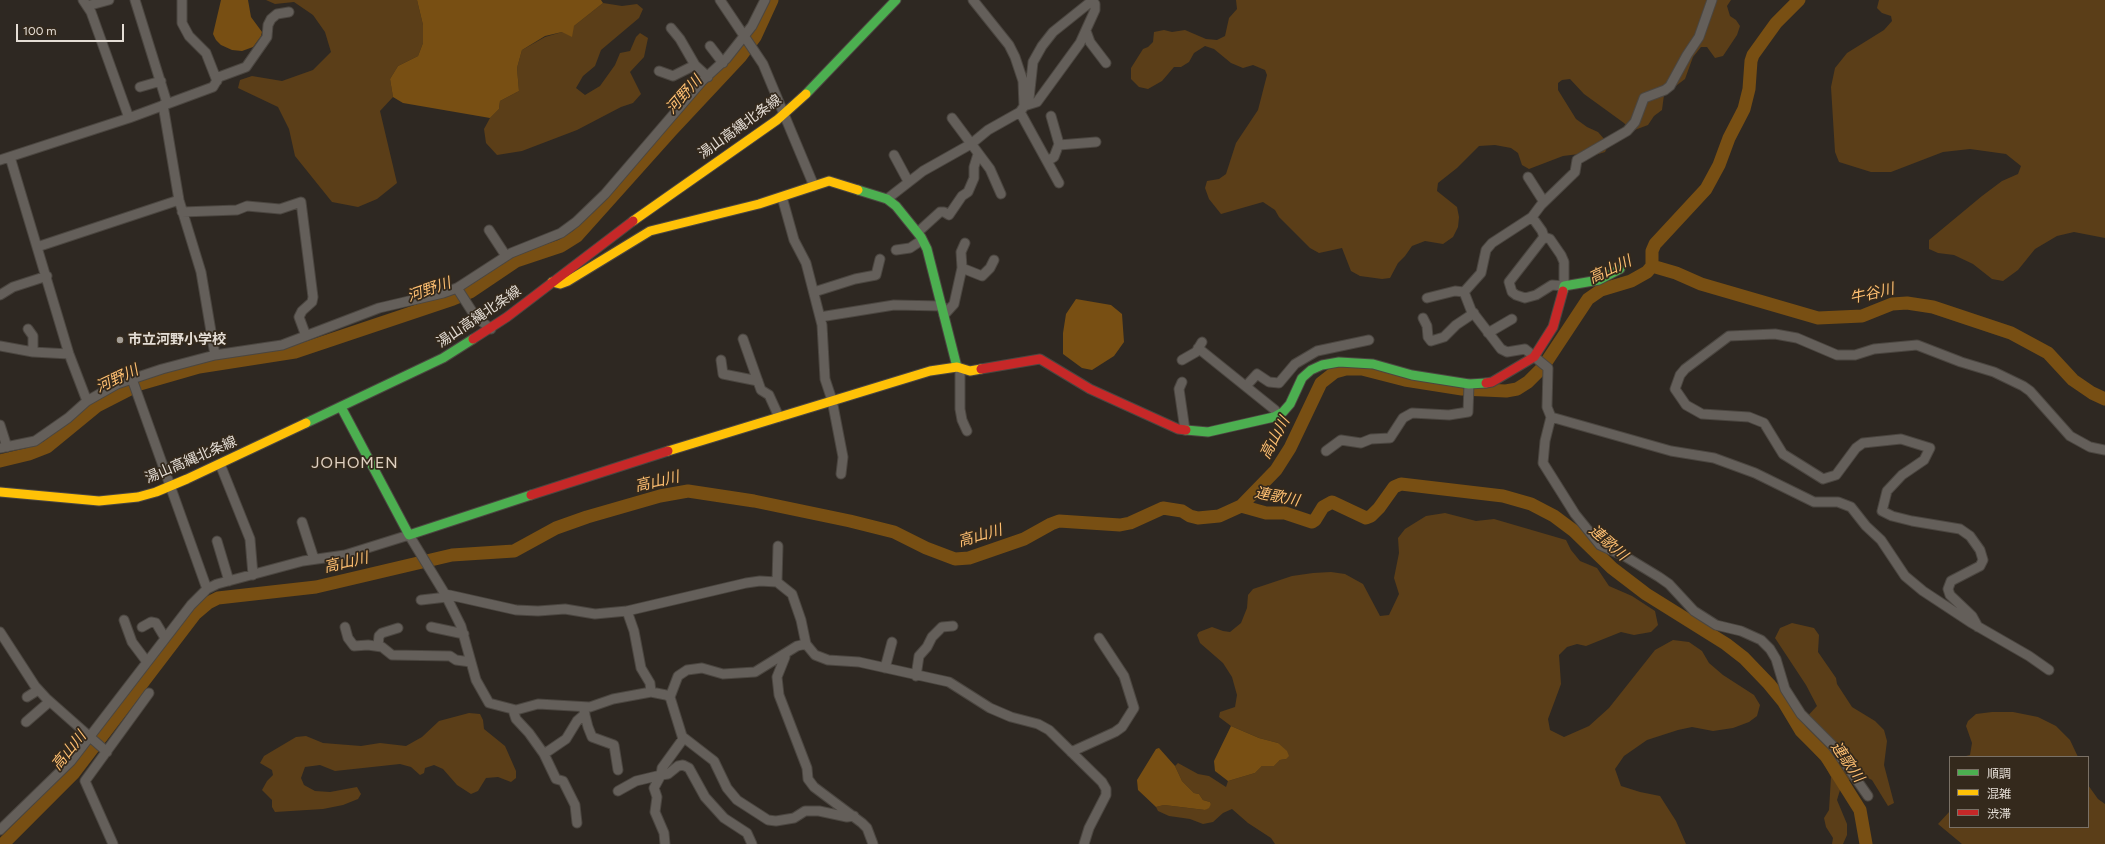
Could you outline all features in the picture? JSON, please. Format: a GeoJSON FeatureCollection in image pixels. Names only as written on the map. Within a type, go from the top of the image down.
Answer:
{"type":"FeatureCollection","features":[{"type":"Feature","properties":{"kind":"street"},"geometry":{"type":"LineString","coordinates":[[109,0],[85,3],[129,118]]}},
{"type":"Feature","properties":{"kind":"street"},"geometry":{"type":"LineString","coordinates":[[135,0],[161,80],[179,200],[201,272],[215,355]]}},
{"type":"Feature","properties":{"kind":"street"},"geometry":{"type":"LineString","coordinates":[[182,0],[182,23],[189,36],[206,53],[217,81]]}},
{"type":"Feature","properties":{"kind":"street"},"geometry":{"type":"LineString","coordinates":[[720,0],[762,64],[814,186]]}},
{"type":"Feature","properties":{"kind":"street"},"geometry":{"type":"LineString","coordinates":[[0,425],[3,448],[35,441],[68,418],[87,401],[102,391],[132,380],[215,355],[282,345],[379,308],[428,298],[458,289],[506,256],[519,249],[560,233],[586,213],[626,172],[688,96],[723,63],[744,38],[765,0]]}},
{"type":"Feature","properties":{"kind":"street","name":"湯山高縄北条線"},"geometry":{"type":"LineString","coordinates":[[0,492],[99,501],[138,497],[170,487],[443,358],[491,329],[654,204],[742,146],[784,114],[800,100],[896,0]]}},
{"type":"Feature","properties":{"kind":"street"},"geometry":{"type":"LineString","coordinates":[[972,0],[1009,45],[1015,57],[1023,81],[1022,109],[1059,183]]}},
{"type":"Feature","properties":{"kind":"street"},"geometry":{"type":"LineString","coordinates":[[887,200],[908,181],[971,144],[988,130],[1022,109],[1037,102],[1086,31],[1095,10],[1095,4],[1092,0],[1053,32],[1042,46],[1033,62],[1029,99],[1022,109]]}},
{"type":"Feature","properties":{"kind":"street"},"geometry":{"type":"LineString","coordinates":[[1464,292],[1481,273],[1486,250],[1514,228],[1532,217],[1544,202],[1575,172],[1577,160],[1627,131],[1635,122],[1644,98],[1665,90],[1670,86],[1699,37],[1712,0]]}},
{"type":"Feature","properties":{"kind":"street"},"geometry":{"type":"LineString","coordinates":[[0,160],[129,118],[213,87],[219,77],[246,67],[267,37],[268,25],[271,19],[277,14],[289,12]]}},
{"type":"Feature","properties":{"kind":"street"},"geometry":{"type":"LineString","coordinates":[[671,28],[680,39],[695,65],[708,77]]}},
{"type":"Feature","properties":{"kind":"street"},"geometry":{"type":"LineString","coordinates":[[1086,31],[1090,42],[1106,63]]}},
{"type":"Feature","properties":{"kind":"street"},"geometry":{"type":"LineString","coordinates":[[710,46],[723,63]]}},
{"type":"Feature","properties":{"kind":"street"},"geometry":{"type":"LineString","coordinates":[[659,71],[673,76],[695,65]]}},
{"type":"Feature","properties":{"kind":"street"},"geometry":{"type":"LineString","coordinates":[[140,87],[161,80]]}},
{"type":"Feature","properties":{"kind":"street"},"geometry":{"type":"LineString","coordinates":[[1047,161],[1054,157],[1059,145],[1058,134],[1050,116]]}},
{"type":"Feature","properties":{"kind":"street"},"geometry":{"type":"LineString","coordinates":[[952,118],[990,169],[1001,194]]}},
{"type":"Feature","properties":{"kind":"street"},"geometry":{"type":"LineString","coordinates":[[1059,145],[1096,142]]}},
{"type":"Feature","properties":{"kind":"street"},"geometry":{"type":"LineString","coordinates":[[896,250],[910,248],[940,212],[944,212],[949,215],[962,196],[968,192],[974,178],[974,167],[978,154]]}},
{"type":"Feature","properties":{"kind":"street"},"geometry":{"type":"LineString","coordinates":[[894,155],[908,181]]}},
{"type":"Feature","properties":{"kind":"street"},"geometry":{"type":"LineString","coordinates":[[10,157],[47,276],[69,354],[87,401]]}},
{"type":"Feature","properties":{"kind":"street"},"geometry":{"type":"LineString","coordinates":[[1528,177],[1544,202]]}},
{"type":"Feature","properties":{"kind":"street"},"geometry":{"type":"LineString","coordinates":[[552,282],[560,284],[568,281],[650,231],[782,197],[829,181],[887,200],[896,206],[920,236],[927,249],[959,368],[960,409],[962,420],[967,431]]}},
{"type":"Feature","properties":{"kind":"street"},"geometry":{"type":"LineString","coordinates":[[782,197],[794,240],[806,263],[820,317],[825,378],[832,400],[843,456],[841,474]]}},
{"type":"Feature","properties":{"kind":"street"},"geometry":{"type":"LineString","coordinates":[[37,247],[179,200]]}},
{"type":"Feature","properties":{"kind":"street"},"geometry":{"type":"LineString","coordinates":[[182,212],[237,210],[247,206],[280,209],[301,202],[313,297],[312,302],[302,311],[299,317],[306,336]]}},
{"type":"Feature","properties":{"kind":"street"},"geometry":{"type":"LineString","coordinates":[[1532,217],[1542,231],[1544,237]]}},
{"type":"Feature","properties":{"kind":"street"},"geometry":{"type":"LineString","coordinates":[[489,230],[506,256]]}},
{"type":"Feature","properties":{"kind":"street"},"geometry":{"type":"LineString","coordinates":[[0,830],[50,782],[91,739],[146,662],[191,605],[207,589],[229,581],[314,559],[345,555],[832,400],[930,371],[959,368],[970,371],[1040,359],[1090,390],[1185,430],[1208,432],[1277,415],[1283,412],[1290,404],[1302,378],[1312,370],[1322,365],[1353,362],[1372,364],[1412,376],[1468,388],[1492,382],[1534,357],[1553,327],[1564,286],[1564,262],[1550,239],[1544,237]]}},
{"type":"Feature","properties":{"kind":"street"},"geometry":{"type":"LineString","coordinates":[[1544,237],[1528,254],[1509,282],[1510,287],[1516,295],[1525,298],[1536,295],[1552,285],[1564,286],[1599,280],[1620,269]]}},
{"type":"Feature","properties":{"kind":"street"},"geometry":{"type":"LineString","coordinates":[[820,317],[894,305],[943,311],[954,304],[962,268],[961,252],[965,243]]}},
{"type":"Feature","properties":{"kind":"street"},"geometry":{"type":"LineString","coordinates":[[814,292],[855,279],[876,275],[880,259]]}},
{"type":"Feature","properties":{"kind":"street"},"geometry":{"type":"LineString","coordinates":[[962,268],[982,276],[990,268],[994,260]]}},
{"type":"Feature","properties":{"kind":"street"},"geometry":{"type":"LineString","coordinates":[[0,294],[13,287],[47,276]]}},
{"type":"Feature","properties":{"kind":"street"},"geometry":{"type":"LineString","coordinates":[[458,289],[475,316],[491,329]]}},
{"type":"Feature","properties":{"kind":"street"},"geometry":{"type":"LineString","coordinates":[[1427,298],[1455,291],[1464,292]]}},
{"type":"Feature","properties":{"kind":"street"},"geometry":{"type":"LineString","coordinates":[[1464,292],[1474,313],[1501,349],[1507,352],[1525,348],[1548,368],[1547,407],[1551,417],[1545,441],[1543,463],[1575,514],[1600,545],[1626,557],[1669,584],[1694,611],[1707,620],[1716,625],[1741,631],[1761,640],[1770,649],[1776,659],[1785,689],[1801,714],[1834,746],[1868,796]]}},
{"type":"Feature","properties":{"kind":"street"},"geometry":{"type":"LineString","coordinates":[[1422,318],[1427,326],[1428,338],[1432,341],[1444,337],[1456,325],[1474,313]]}},
{"type":"Feature","properties":{"kind":"street"},"geometry":{"type":"LineString","coordinates":[[1488,333],[1512,319]]}},
{"type":"Feature","properties":{"kind":"street"},"geometry":{"type":"LineString","coordinates":[[28,328],[33,336],[33,352]]}},
{"type":"Feature","properties":{"kind":"street"},"geometry":{"type":"LineString","coordinates":[[1978,627],[1972,616],[1950,595],[1948,589],[1951,581],[1980,566],[1983,560],[1980,550],[1970,536],[1960,529],[1917,522],[1892,516],[1882,511],[1887,491],[1902,475],[1924,460],[1930,448],[1901,439],[1863,443],[1856,448],[1836,475],[1823,479],[1783,454],[1764,423],[1749,418],[1702,414],[1686,405],[1675,389],[1680,375],[1685,369],[1729,336],[1775,334],[1797,338],[1837,355],[1855,355],[1874,349],[1917,345],[1961,362],[1994,372],[2023,386],[2030,391],[2070,436],[2090,447],[2105,450]]}},
{"type":"Feature","properties":{"kind":"street"},"geometry":{"type":"LineString","coordinates":[[743,339],[761,390],[770,395],[778,417]]}},
{"type":"Feature","properties":{"kind":"street"},"geometry":{"type":"LineString","coordinates":[[1246,386],[1257,374],[1269,382],[1279,384],[1295,364],[1317,351],[1369,340]]}},
{"type":"Feature","properties":{"kind":"street"},"geometry":{"type":"LineString","coordinates":[[1182,360],[1196,352],[1200,345],[1275,410],[1277,415]]}},
{"type":"Feature","properties":{"kind":"street"},"geometry":{"type":"LineString","coordinates":[[0,346],[33,352],[69,354]]}},
{"type":"Feature","properties":{"kind":"street"},"geometry":{"type":"LineString","coordinates":[[721,360],[723,374],[758,381]]}},
{"type":"Feature","properties":{"kind":"street"},"geometry":{"type":"LineString","coordinates":[[132,380],[207,589]]}},
{"type":"Feature","properties":{"kind":"street"},"geometry":{"type":"LineString","coordinates":[[1182,382],[1179,389],[1185,430]]}},
{"type":"Feature","properties":{"kind":"street"},"geometry":{"type":"LineString","coordinates":[[1326,451],[1341,440],[1361,443],[1371,439],[1390,438],[1404,418],[1412,413],[1465,413],[1469,409],[1468,388]]}},
{"type":"Feature","properties":{"kind":"street"},"geometry":{"type":"LineString","coordinates":[[341,407],[375,468],[420,555],[446,595],[464,634],[476,680],[489,703],[512,710],[538,704],[584,711],[651,692],[662,693],[670,697]]}},
{"type":"Feature","properties":{"kind":"street"},"geometry":{"type":"LineString","coordinates":[[1551,417],[1671,451],[1714,458],[1755,473],[1814,502],[1838,502],[1851,507],[1866,526],[1881,540],[1905,576],[1978,627],[2030,656],[2049,670]]}},
{"type":"Feature","properties":{"kind":"street"},"geometry":{"type":"LineString","coordinates":[[220,464],[250,539],[253,575]]}},
{"type":"Feature","properties":{"kind":"street"},"geometry":{"type":"LineString","coordinates":[[302,522],[314,559]]}},
{"type":"Feature","properties":{"kind":"street"},"geometry":{"type":"LineString","coordinates":[[217,541],[229,581]]}},
{"type":"Feature","properties":{"kind":"street"},"geometry":{"type":"LineString","coordinates":[[777,582],[778,546]]}},
{"type":"Feature","properties":{"kind":"street"},"geometry":{"type":"LineString","coordinates":[[421,600],[446,595],[526,611],[565,609],[595,614],[627,611],[746,583],[760,581],[777,582],[792,594],[802,622],[806,644],[815,654],[828,660],[859,662],[948,682],[990,708],[1011,717],[1044,727],[1102,782],[1106,789],[1106,795],[1089,828],[1084,844]]}},
{"type":"Feature","properties":{"kind":"street"},"geometry":{"type":"LineString","coordinates":[[627,611],[634,631],[641,668],[651,687],[651,692]]}},
{"type":"Feature","properties":{"kind":"street"},"geometry":{"type":"LineString","coordinates":[[124,620],[132,642],[146,662]]}},
{"type":"Feature","properties":{"kind":"street"},"geometry":{"type":"LineString","coordinates":[[142,627],[151,622],[156,623],[166,638]]}},
{"type":"Feature","properties":{"kind":"street"},"geometry":{"type":"LineString","coordinates":[[916,676],[919,656],[927,647],[932,637],[942,627],[953,626]]}},
{"type":"Feature","properties":{"kind":"street"},"geometry":{"type":"LineString","coordinates":[[430,627],[464,634]]}},
{"type":"Feature","properties":{"kind":"street"},"geometry":{"type":"LineString","coordinates":[[345,628],[348,638],[354,646],[378,646],[382,647],[392,655],[450,656],[456,660],[471,662]]}},
{"type":"Feature","properties":{"kind":"street"},"geometry":{"type":"LineString","coordinates":[[378,646],[379,636],[387,631],[398,628]]}},
{"type":"Feature","properties":{"kind":"street"},"geometry":{"type":"LineString","coordinates":[[0,632],[38,690],[49,702],[107,751]]}},
{"type":"Feature","properties":{"kind":"street"},"geometry":{"type":"LineString","coordinates":[[1071,752],[1115,732],[1122,727],[1134,708],[1124,676],[1099,638]]}},
{"type":"Feature","properties":{"kind":"street"},"geometry":{"type":"LineString","coordinates":[[885,668],[892,642]]}},
{"type":"Feature","properties":{"kind":"street"},"geometry":{"type":"LineString","coordinates":[[806,644],[797,646],[755,672],[724,674],[702,668],[687,670],[678,676],[670,697],[683,737],[714,761],[727,788],[738,800],[768,820],[776,821],[794,818],[805,811],[819,811],[847,817],[854,816]]}},
{"type":"Feature","properties":{"kind":"street"},"geometry":{"type":"LineString","coordinates":[[784,654],[785,657],[777,677],[779,695],[806,764],[808,779],[814,787],[854,816],[866,828],[873,844]]}},
{"type":"Feature","properties":{"kind":"street"},"geometry":{"type":"LineString","coordinates":[[27,697],[38,690]]}},
{"type":"Feature","properties":{"kind":"street"},"geometry":{"type":"LineString","coordinates":[[113,844],[85,781],[149,693]]}},
{"type":"Feature","properties":{"kind":"street"},"geometry":{"type":"LineString","coordinates":[[26,722],[49,702]]}},
{"type":"Feature","properties":{"kind":"street"},"geometry":{"type":"LineString","coordinates":[[512,710],[516,719],[529,733],[544,754],[556,779],[563,781],[574,805],[578,823]]}},
{"type":"Feature","properties":{"kind":"street"},"geometry":{"type":"LineString","coordinates":[[544,754],[566,739],[584,711]]}},
{"type":"Feature","properties":{"kind":"street"},"geometry":{"type":"LineString","coordinates":[[584,711],[592,737],[614,745],[618,770]]}},
{"type":"Feature","properties":{"kind":"street"},"geometry":{"type":"LineString","coordinates":[[665,844],[664,833],[655,812],[657,803],[655,784],[661,775],[662,768],[683,737]]}},
{"type":"Feature","properties":{"kind":"street"},"geometry":{"type":"LineString","coordinates":[[618,791],[636,781],[668,774],[678,766],[683,765],[689,768],[705,798],[724,818],[747,833],[752,844]]}},
{"type":"Feature","properties":{"kind":"shaded area"},"geometry":{"type":"Polygon","coordinates":[[[221,0],[248,0],[251,17],[262,32],[261,36],[253,47],[242,51],[232,50],[221,45],[216,40],[213,34],[221,0]]]}},
{"type":"Feature","properties":{"kind":"shaded area"},"geometry":{"type":"Polygon","coordinates":[[[266,0],[417,0],[423,25],[423,43],[418,56],[398,66],[390,79],[393,97],[380,111],[397,183],[377,199],[358,207],[332,202],[295,156],[289,129],[278,107],[238,88],[240,80],[252,76],[282,81],[313,70],[331,52],[325,32],[313,15],[294,2],[275,4],[266,0]]]}},
{"type":"Feature","properties":{"kind":"shaded area"},"geometry":{"type":"Polygon","coordinates":[[[417,0],[601,0],[603,3],[574,26],[572,37],[562,32],[545,36],[522,50],[517,68],[519,91],[500,101],[499,109],[490,118],[403,103],[393,97],[390,79],[398,66],[418,56],[423,43],[423,25],[417,0]]]}},
{"type":"Feature","properties":{"kind":"shaded area"},"geometry":{"type":"Polygon","coordinates":[[[1236,0],[1731,0],[1727,6],[1730,16],[1736,20],[1740,26],[1737,35],[1723,56],[1715,58],[1707,47],[1701,47],[1693,57],[1685,79],[1664,95],[1662,110],[1654,116],[1648,125],[1632,131],[1624,123],[1584,94],[1570,79],[1562,80],[1558,83],[1558,90],[1576,119],[1587,127],[1598,132],[1605,140],[1607,148],[1605,152],[1595,155],[1579,154],[1563,156],[1529,169],[1522,165],[1518,153],[1511,148],[1495,145],[1479,146],[1457,168],[1438,183],[1437,191],[1457,207],[1459,217],[1458,227],[1453,237],[1443,244],[1425,241],[1412,246],[1398,263],[1390,278],[1382,279],[1360,276],[1351,271],[1342,248],[1319,253],[1310,248],[1279,217],[1275,210],[1263,202],[1221,214],[1209,199],[1205,188],[1207,181],[1219,179],[1226,174],[1236,143],[1258,110],[1267,75],[1265,70],[1253,65],[1243,68],[1231,63],[1214,49],[1205,46],[1194,53],[1189,62],[1181,67],[1174,67],[1162,81],[1148,89],[1139,87],[1131,79],[1131,68],[1143,49],[1148,47],[1153,42],[1154,32],[1164,30],[1172,32],[1185,30],[1206,39],[1217,40],[1225,36],[1229,18],[1237,9],[1236,0]]]}},
{"type":"Feature","properties":{"kind":"shaded area"},"geometry":{"type":"Polygon","coordinates":[[[1879,0],[2105,0],[2105,238],[2074,232],[2057,236],[2035,249],[2018,270],[2003,281],[1992,279],[1973,264],[1954,255],[1938,253],[1929,249],[1929,240],[2002,181],[2018,174],[2021,166],[2006,154],[1970,149],[1943,152],[1891,172],[1871,172],[1839,162],[1835,152],[1831,87],[1835,68],[1847,53],[1884,30],[1892,21],[1891,16],[1882,13],[1877,8],[1879,0]]]}},
{"type":"Feature","properties":{"kind":"shaded area"},"geometry":{"type":"Polygon","coordinates":[[[603,3],[622,6],[637,4],[643,9],[639,18],[601,50],[595,66],[583,76],[576,88],[585,95],[600,86],[615,65],[620,53],[630,51],[636,37],[640,33],[648,38],[644,57],[630,72],[641,94],[633,103],[621,107],[577,130],[522,151],[497,155],[486,143],[484,129],[490,118],[499,109],[500,101],[519,91],[517,68],[522,50],[545,37],[562,32],[574,26],[603,3]]]}},
{"type":"Feature","properties":{"kind":"shaded area"},"geometry":{"type":"Polygon","coordinates":[[[1076,299],[1111,305],[1122,314],[1124,342],[1114,356],[1092,370],[1082,368],[1063,354],[1063,333],[1066,314],[1076,299]]]}},
{"type":"Feature","properties":{"kind":"shaded area"},"geometry":{"type":"Polygon","coordinates":[[[1445,513],[1476,521],[1494,519],[1566,540],[1571,550],[1580,561],[1597,568],[1609,586],[1632,596],[1655,611],[1658,625],[1651,632],[1634,635],[1621,632],[1586,646],[1577,644],[1567,647],[1559,655],[1561,684],[1548,719],[1550,730],[1564,737],[1589,726],[1609,708],[1655,650],[1673,640],[1689,642],[1702,651],[1709,663],[1723,675],[1754,695],[1760,705],[1757,716],[1749,722],[1733,728],[1713,731],[1692,727],[1647,740],[1624,756],[1615,769],[1621,786],[1660,796],[1676,821],[1686,844],[1275,844],[1271,838],[1248,823],[1232,809],[1223,813],[1213,822],[1203,824],[1190,819],[1169,816],[1158,811],[1156,807],[1164,805],[1205,810],[1211,804],[1210,802],[1203,800],[1199,794],[1194,793],[1182,781],[1175,766],[1178,763],[1198,774],[1209,776],[1226,787],[1228,781],[1255,773],[1262,766],[1274,766],[1280,760],[1286,759],[1278,743],[1259,738],[1231,726],[1219,717],[1220,712],[1235,707],[1237,695],[1232,677],[1223,663],[1200,643],[1197,635],[1199,632],[1212,627],[1230,632],[1241,623],[1247,608],[1248,595],[1253,589],[1292,576],[1313,573],[1331,572],[1345,574],[1363,584],[1380,616],[1389,615],[1399,594],[1394,578],[1399,553],[1398,538],[1405,529],[1426,516],[1445,513]]]}},
{"type":"Feature","properties":{"kind":"shaded area"},"geometry":{"type":"Polygon","coordinates":[[[1792,623],[1814,628],[1819,635],[1818,652],[1836,678],[1837,684],[1852,707],[1875,721],[1884,730],[1887,741],[1884,765],[1894,803],[1888,806],[1872,780],[1862,775],[1849,780],[1840,790],[1837,800],[1847,824],[1847,835],[1843,844],[1832,844],[1833,838],[1826,827],[1824,818],[1829,810],[1831,777],[1824,764],[1804,742],[1798,731],[1802,722],[1817,706],[1806,685],[1775,638],[1780,628],[1792,623]]]}},
{"type":"Feature","properties":{"kind":"shaded area"},"geometry":{"type":"Polygon","coordinates":[[[2013,712],[2038,717],[2056,726],[2070,740],[2078,756],[1966,756],[1970,755],[1972,743],[1966,726],[1968,721],[1976,714],[2013,712]]]}},
{"type":"Feature","properties":{"kind":"shaded area"},"geometry":{"type":"Polygon","coordinates":[[[469,713],[480,714],[483,720],[484,729],[505,746],[516,771],[516,778],[511,782],[498,777],[486,778],[478,791],[471,794],[457,785],[443,769],[434,765],[425,768],[424,773],[420,775],[411,767],[400,764],[335,771],[320,765],[305,767],[301,778],[304,785],[315,791],[330,792],[357,787],[361,794],[358,799],[343,805],[323,809],[275,812],[272,807],[272,800],[262,790],[267,781],[273,775],[272,770],[260,763],[264,756],[296,737],[306,736],[323,743],[361,746],[380,743],[406,746],[422,737],[439,721],[469,713]]]}},
{"type":"Feature","properties":{"kind":"shaded area"},"geometry":{"type":"Polygon","coordinates":[[[1231,726],[1259,738],[1278,743],[1287,751],[1289,756],[1286,759],[1280,760],[1274,766],[1262,766],[1255,773],[1228,781],[1215,771],[1214,761],[1231,726]]]}},
{"type":"Feature","properties":{"kind":"shaded area"},"geometry":{"type":"Polygon","coordinates":[[[1159,748],[1175,766],[1182,781],[1194,793],[1199,794],[1203,800],[1210,802],[1211,804],[1209,808],[1205,810],[1164,805],[1156,807],[1138,790],[1137,780],[1156,749],[1159,748]]]}},
{"type":"Feature","properties":{"kind":"shaded area"},"geometry":{"type":"Polygon","coordinates":[[[2089,786],[2098,799],[2105,804],[2105,844],[1962,844],[1938,824],[1949,812],[1949,828],[2089,828],[2089,786]]]}},
{"type":"Feature","properties":{"kind":"waterway","name":"河野川"},"geometry":{"type":"LineString","coordinates":[[0,461],[29,454],[47,447],[97,406],[140,384],[199,367],[295,352],[453,299],[470,292],[516,261],[561,246],[577,236],[671,131],[741,56],[755,37],[772,0]]}},
{"type":"Feature","properties":{"kind":"waterway","name":"高山川"},"geometry":{"type":"LineString","coordinates":[[3,844],[73,774],[195,614],[208,603],[218,598],[316,587],[452,555],[514,551],[556,528],[587,517],[660,496],[688,491],[754,501],[850,521],[894,532],[926,548],[955,559],[969,558],[1024,539],[1059,521],[1120,525],[1130,523],[1163,508],[1182,511],[1190,516],[1198,518],[1219,516],[1241,506],[1276,470],[1290,448],[1321,383],[1335,372],[1346,369],[1362,369],[1405,380],[1462,389],[1506,391],[1517,389],[1528,382],[1543,367],[1588,299],[1601,290],[1631,281],[1647,272],[1652,266],[1652,251],[1655,244],[1706,189],[1719,165],[1729,138],[1744,109],[1749,89],[1751,61],[1753,55],[1776,23],[1799,0]]}},
{"type":"Feature","properties":{"kind":"waterway","name":"牛谷川"},"geometry":{"type":"LineString","coordinates":[[1652,266],[1676,273],[1701,284],[1818,318],[1862,316],[1892,304],[1907,303],[1933,307],[2011,333],[2048,353],[2073,380],[2092,393],[2105,399]]}},
{"type":"Feature","properties":{"kind":"waterway","name":"連歌川"},"geometry":{"type":"LineString","coordinates":[[1241,506],[1266,513],[1285,513],[1312,522],[1315,520],[1323,507],[1332,502],[1366,518],[1371,516],[1379,508],[1394,487],[1401,484],[1503,496],[1531,504],[1554,516],[1574,531],[1612,568],[1646,594],[1726,644],[1744,658],[1769,684],[1783,701],[1801,731],[1826,756],[1860,810],[1866,844]]}},
{"type":"Feature","properties":{"kind":"traffic: fast"},"geometry":{"type":"LineString","coordinates":[[806,94],[896,0]]}},
{"type":"Feature","properties":{"kind":"traffic: fast"},"geometry":{"type":"LineString","coordinates":[[858,190],[887,199],[896,206],[921,237],[927,249],[957,367]]}},
{"type":"Feature","properties":{"kind":"traffic: fast"},"geometry":{"type":"LineString","coordinates":[[1563,291],[1564,286],[1599,280],[1620,269]]}},
{"type":"Feature","properties":{"kind":"traffic: fast"},"geometry":{"type":"LineString","coordinates":[[306,423],[443,358],[473,339]]}},
{"type":"Feature","properties":{"kind":"traffic: fast"},"geometry":{"type":"LineString","coordinates":[[1186,430],[1208,432],[1274,417],[1283,412],[1290,404],[1302,378],[1311,370],[1322,365],[1339,362],[1373,364],[1412,375],[1469,384],[1486,383]]}},
{"type":"Feature","properties":{"kind":"traffic: fast"},"geometry":{"type":"LineString","coordinates":[[341,407],[409,535],[531,495]]}},
{"type":"Feature","properties":{"kind":"traffic: slow"},"geometry":{"type":"LineString","coordinates":[[633,221],[777,120],[806,94]]}},
{"type":"Feature","properties":{"kind":"traffic: slow"},"geometry":{"type":"LineString","coordinates":[[552,282],[560,284],[568,281],[650,231],[759,204],[829,181],[858,190]]}},
{"type":"Feature","properties":{"kind":"traffic: slow"},"geometry":{"type":"LineString","coordinates":[[668,451],[930,371],[957,367],[970,371],[981,369]]}},
{"type":"Feature","properties":{"kind":"traffic: slow"},"geometry":{"type":"LineString","coordinates":[[0,492],[99,501],[138,497],[156,492],[187,479],[306,423]]}},
{"type":"Feature","properties":{"kind":"traffic: jam"},"geometry":{"type":"LineString","coordinates":[[473,339],[507,317],[633,221]]}},
{"type":"Feature","properties":{"kind":"traffic: jam"},"geometry":{"type":"LineString","coordinates":[[1486,383],[1492,382],[1534,357],[1553,327],[1563,291]]}},
{"type":"Feature","properties":{"kind":"traffic: jam"},"geometry":{"type":"LineString","coordinates":[[981,369],[1040,359],[1090,389],[1178,429],[1186,430]]}},
{"type":"Feature","properties":{"kind":"traffic: jam"},"geometry":{"type":"LineString","coordinates":[[531,495],[668,451]]}},
{"type":"Feature","properties":{"kind":"place","name":"市立河野小学校"},"geometry":{"type":"Point","coordinates":[120,340]}},
{"type":"Feature","properties":{"kind":"district","name":"JOHOMEN"},"geometry":{"type":"Point","coordinates":[355,463]}}]}
